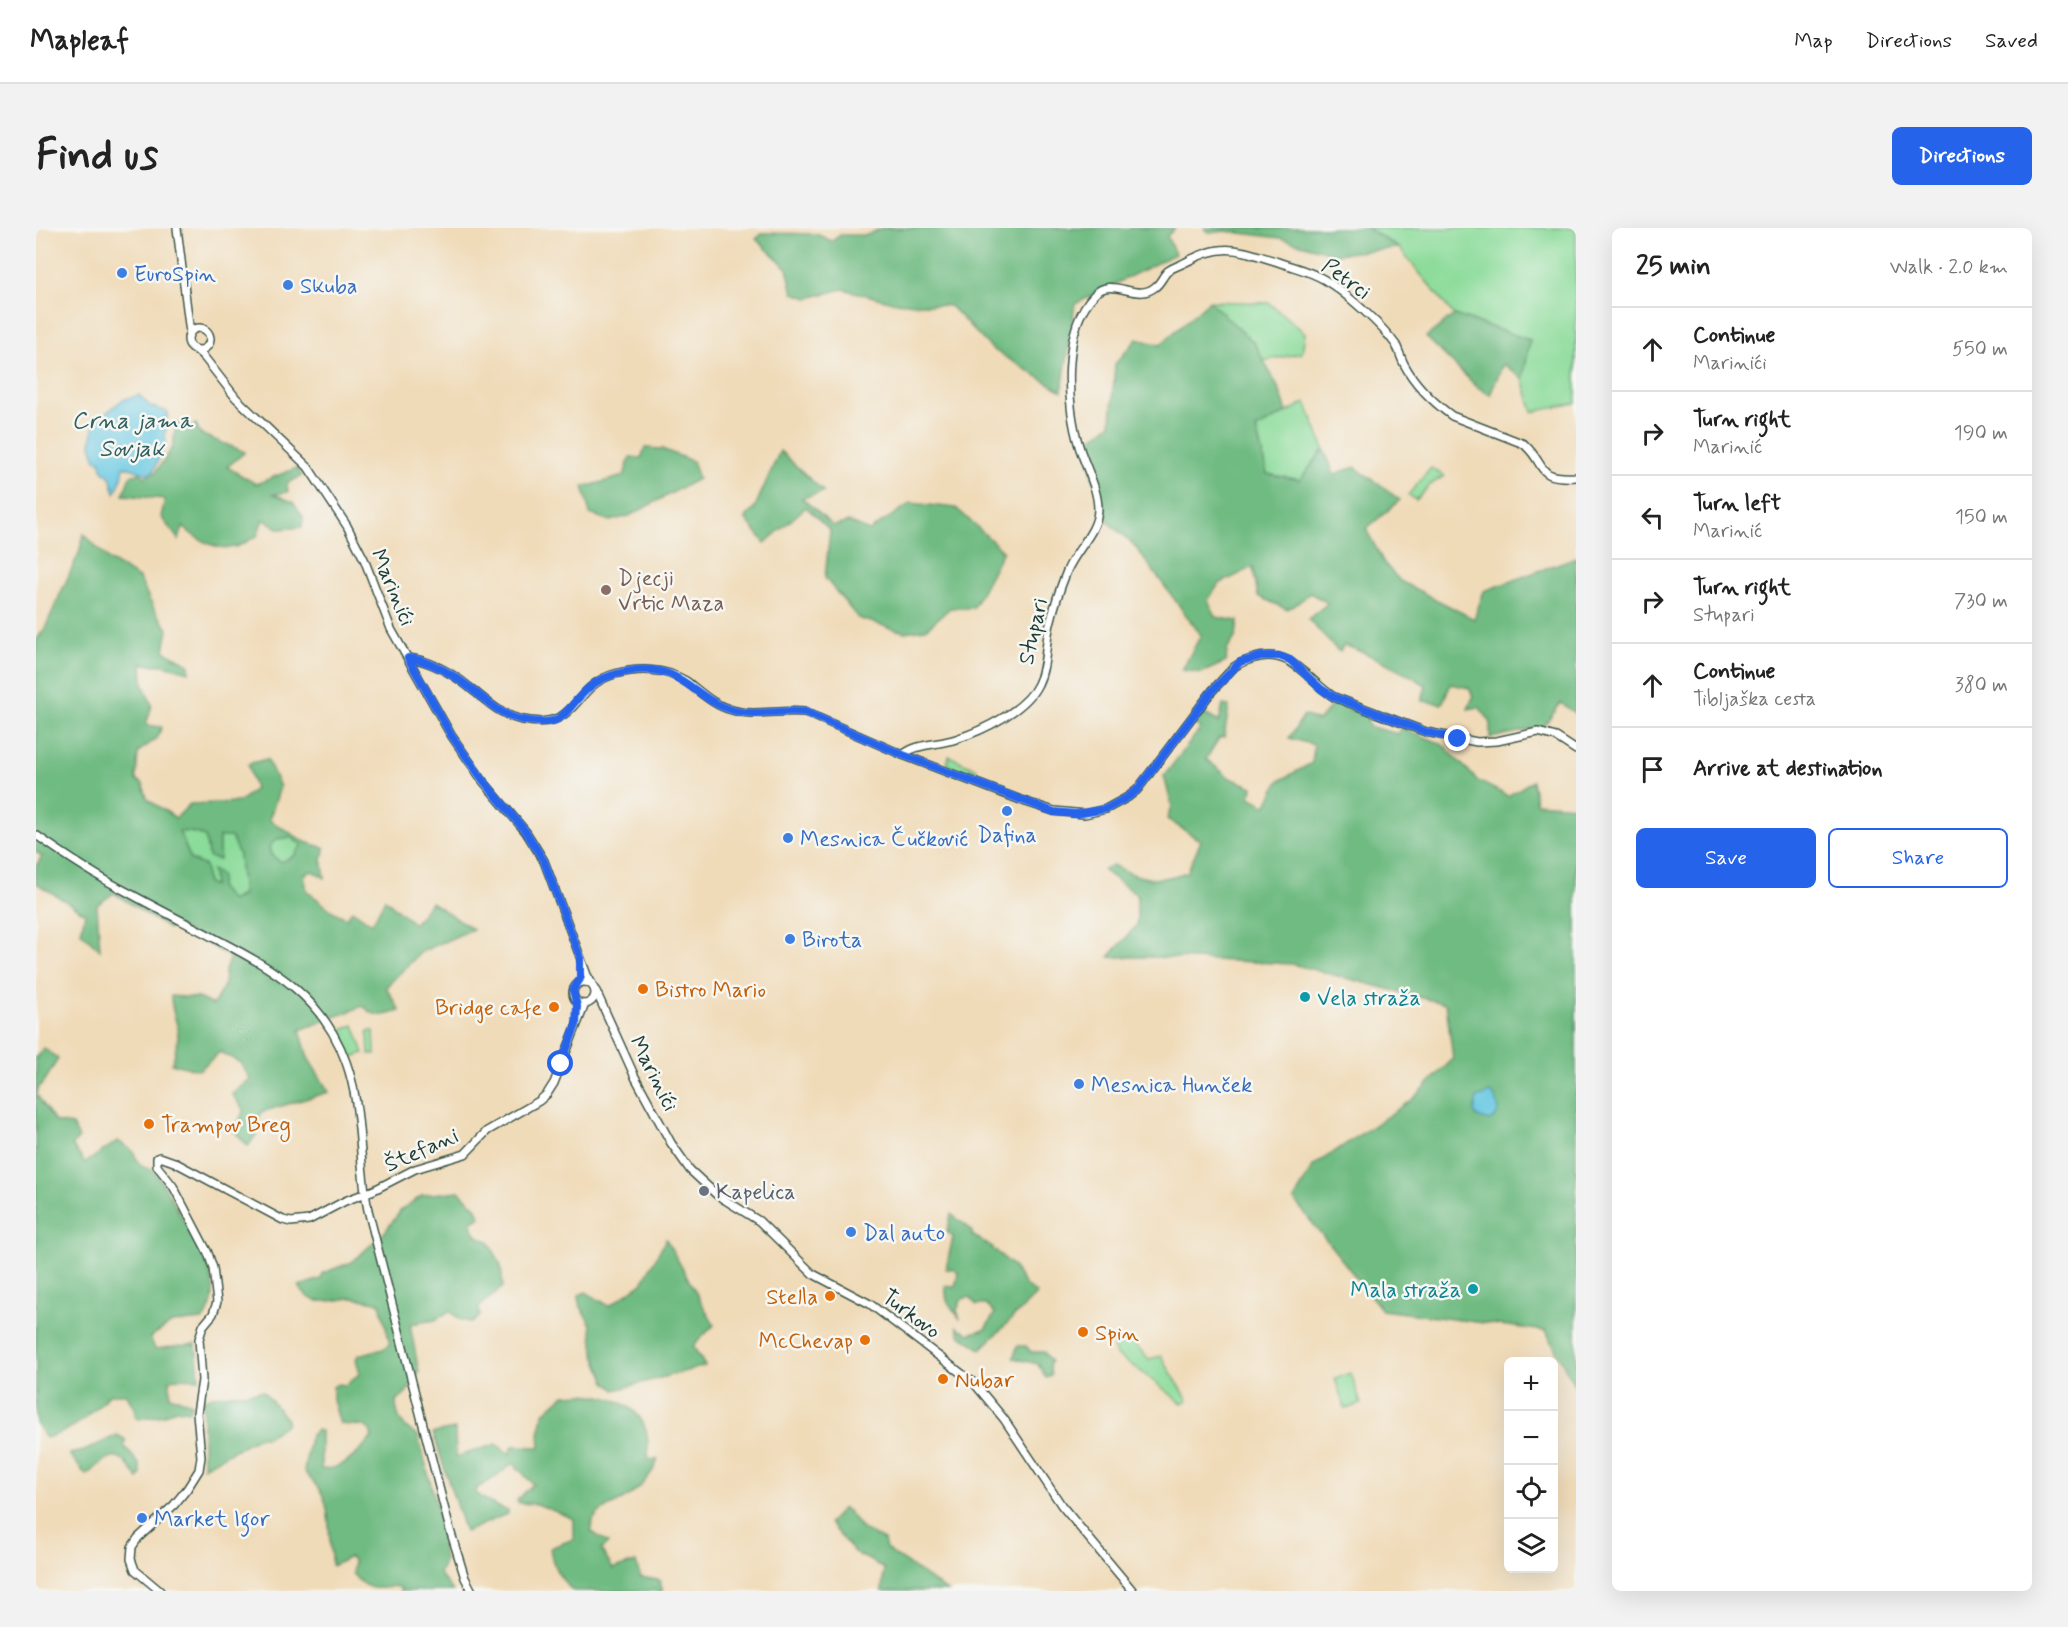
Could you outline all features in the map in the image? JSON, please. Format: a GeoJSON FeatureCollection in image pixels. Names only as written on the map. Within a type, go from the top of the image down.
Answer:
{"type":"FeatureCollection","features":[{"type":"Feature","properties":{"kind":"street"},"geometry":{"type":"LineString","coordinates":[[177,228],[186,302],[190,333],[189,343],[195,349],[202,349],[210,341],[209,334],[194,320],[186,302]]}},
{"type":"Feature","properties":{"kind":"street","name":"Petrci"},"geometry":{"type":"LineString","coordinates":[[1077,442],[1070,396],[1072,346],[1081,313],[1094,294],[1103,287],[1145,292],[1155,287],[1168,272],[1197,256],[1219,248],[1233,248],[1301,268],[1339,290],[1396,345],[1414,380],[1445,411],[1452,416],[1524,444],[1532,452],[1544,472],[1562,478],[1576,477]]}},
{"type":"Feature","properties":{"kind":"street"},"geometry":{"type":"LineString","coordinates":[[190,333],[201,328]]}},
{"type":"Feature","properties":{"kind":"street","name":"Marinići"},"geometry":{"type":"LineString","coordinates":[[207,346],[218,374]]}},
{"type":"Feature","properties":{"kind":"street","name":"Marinići"},"geometry":{"type":"LineString","coordinates":[[195,349],[243,405],[301,459],[332,502],[360,550],[391,629],[451,735],[483,780],[526,832],[544,861],[592,984],[635,1077],[671,1143]]}},
{"type":"Feature","properties":{"kind":"street","name":"Stupari"},"geometry":{"type":"LineString","coordinates":[[903,755],[911,749],[955,740],[1008,715],[1028,699],[1038,684],[1043,668],[1050,623],[1068,569],[1079,547],[1094,529],[1098,510],[1096,493],[1077,442]]}},
{"type":"Feature","properties":{"kind":"street"},"geometry":{"type":"LineString","coordinates":[[408,658],[422,661],[445,671],[501,712],[522,720],[544,722],[564,716],[591,686],[613,674],[660,671],[684,681],[710,700],[732,710],[805,712],[903,755],[1054,812],[1085,814],[1106,809],[1128,797],[1137,790],[1212,691],[1240,662],[1262,656],[1279,656],[1290,660],[1321,689],[1334,697],[1426,732],[1477,742],[1497,741],[1538,732],[1556,737],[1576,750]]}},
{"type":"Feature","properties":{"kind":"street"},"geometry":{"type":"LineString","coordinates":[[36,835],[90,871],[262,963],[289,982],[311,1002],[339,1045],[356,1101],[362,1177],[367,1207],[450,1530],[471,1591]]}},
{"type":"Feature","properties":{"kind":"street","name":"Marinići"},"geometry":{"type":"LineString","coordinates":[[576,1025],[577,1006],[573,990],[579,983],[580,957]]}},
{"type":"Feature","properties":{"kind":"street"},"geometry":{"type":"LineString","coordinates":[[579,983],[585,981],[592,984]]}},
{"type":"Feature","properties":{"kind":"street","name":"Marinići"},"geometry":{"type":"LineString","coordinates":[[518,1113],[547,1094],[554,1083],[576,1025],[587,1004],[594,998],[596,991]]}},
{"type":"Feature","properties":{"kind":"street","name":"Marinići"},"geometry":{"type":"LineString","coordinates":[[576,1000],[595,1005],[608,1019]]}},
{"type":"Feature","properties":{"kind":"street","name":"Štefani"},"geometry":{"type":"LineString","coordinates":[[160,1591],[135,1570],[131,1559],[132,1547],[138,1538],[174,1505],[199,1470],[201,1457],[197,1413],[202,1372],[199,1339],[203,1326],[213,1314],[217,1302],[213,1268],[208,1252],[173,1186],[157,1166],[156,1159],[162,1157],[183,1167],[283,1220],[303,1222],[426,1165],[465,1154],[487,1131],[518,1113]]}},
{"type":"Feature","properties":{"kind":"street","name":"Turkovo"},"geometry":{"type":"LineString","coordinates":[[671,1143],[690,1170],[704,1184],[759,1221],[813,1274],[870,1304],[974,1383],[1004,1419],[1062,1506],[1133,1591]]}},
{"type":"Feature","properties":{"kind":"street"},"geometry":{"type":"LineString","coordinates":[[362,1177],[370,1184],[379,1187]]}},
{"type":"Feature","properties":{"kind":"street"},"geometry":{"type":"LineString","coordinates":[[351,1198],[367,1207]]}},
{"type":"Feature","properties":{"kind":"green space"},"geometry":{"type":"Polygon","coordinates":[[[882,228],[1175,228],[1167,236],[1175,254],[1075,304],[1062,391],[992,349],[950,306],[893,302],[843,289],[808,298],[793,293],[787,268],[756,239],[763,233],[816,234],[832,241],[840,235],[867,235],[882,228]]]}},
{"type":"Feature","properties":{"kind":"green space"},"geometry":{"type":"Polygon","coordinates":[[[1204,228],[1367,228],[1399,248],[1335,254],[1280,238],[1225,231],[1210,233],[1204,228]]]}},
{"type":"Feature","properties":{"kind":"green space"},"geometry":{"type":"Polygon","coordinates":[[[1367,228],[1576,228],[1576,403],[1533,412],[1523,379],[1530,340],[1454,315],[1399,248],[1367,228]]]}},
{"type":"Feature","properties":{"kind":"green space"},"geometry":{"type":"Polygon","coordinates":[[[1209,301],[1269,303],[1305,333],[1302,353],[1264,361],[1254,343],[1209,301]]]}},
{"type":"Feature","properties":{"kind":"green space"},"geometry":{"type":"Polygon","coordinates":[[[1209,301],[1254,343],[1279,389],[1287,412],[1256,429],[1267,474],[1300,480],[1324,449],[1334,474],[1355,467],[1400,500],[1366,529],[1384,563],[1400,581],[1474,619],[1484,591],[1576,557],[1576,714],[1561,703],[1543,727],[1490,738],[1490,721],[1479,707],[1468,709],[1473,697],[1469,688],[1451,684],[1442,704],[1422,701],[1426,685],[1416,679],[1355,649],[1344,645],[1340,651],[1337,650],[1308,619],[1328,603],[1310,593],[1294,606],[1286,609],[1258,596],[1253,567],[1219,584],[1208,600],[1216,617],[1238,621],[1236,636],[1227,650],[1226,662],[1201,673],[1182,670],[1201,635],[1134,545],[1102,517],[1100,492],[1092,476],[1087,443],[1111,423],[1115,364],[1137,339],[1160,345],[1209,301]]]}},
{"type":"Feature","properties":{"kind":"green space"},"geometry":{"type":"Polygon","coordinates":[[[1454,315],[1530,340],[1523,379],[1503,364],[1490,395],[1476,386],[1426,337],[1454,315]]]}},
{"type":"Feature","properties":{"kind":"green space"},"geometry":{"type":"Polygon","coordinates":[[[1306,402],[1324,449],[1300,480],[1267,474],[1256,429],[1306,402]]]}},
{"type":"Feature","properties":{"kind":"green space"},"geometry":{"type":"Polygon","coordinates":[[[176,422],[187,430],[196,424],[200,434],[245,452],[227,467],[256,484],[297,468],[302,476],[287,483],[288,492],[274,494],[293,502],[303,517],[302,527],[280,529],[263,519],[257,536],[240,545],[228,548],[207,543],[183,527],[179,540],[161,517],[165,499],[123,495],[130,476],[140,473],[145,477],[155,473],[173,447],[176,422]]]}},
{"type":"Feature","properties":{"kind":"green space"},"geometry":{"type":"Polygon","coordinates":[[[645,448],[662,449],[692,461],[698,479],[629,516],[610,521],[590,514],[583,486],[624,476],[630,457],[641,458],[645,448]]]}},
{"type":"Feature","properties":{"kind":"green space"},"geometry":{"type":"Polygon","coordinates":[[[780,451],[824,492],[802,498],[833,526],[849,522],[869,531],[911,503],[956,508],[1003,551],[973,608],[950,608],[926,629],[904,632],[858,618],[825,578],[830,530],[806,507],[765,543],[745,518],[754,509],[780,451]]]}},
{"type":"Feature","properties":{"kind":"green space"},"geometry":{"type":"Polygon","coordinates":[[[1431,468],[1444,476],[1430,485],[1416,500],[1408,495],[1431,468]]]}},
{"type":"Feature","properties":{"kind":"green space"},"geometry":{"type":"Polygon","coordinates":[[[84,534],[110,561],[139,578],[154,609],[168,629],[164,651],[189,664],[189,672],[164,665],[142,664],[143,684],[152,705],[146,725],[162,727],[156,739],[138,752],[136,780],[143,784],[147,799],[176,818],[190,804],[239,802],[255,789],[248,764],[267,759],[280,787],[269,820],[305,842],[325,848],[322,858],[325,878],[312,871],[304,875],[307,891],[341,916],[347,918],[352,910],[372,924],[385,899],[414,924],[431,902],[473,929],[421,952],[386,987],[400,1011],[376,1015],[363,1006],[300,1030],[308,1058],[329,1092],[261,1112],[256,1135],[248,1146],[234,1131],[244,1110],[232,1094],[250,1079],[241,1063],[220,1052],[199,1070],[172,1064],[178,1035],[171,996],[198,998],[213,1005],[224,986],[225,971],[230,957],[176,925],[169,929],[114,893],[97,905],[100,950],[81,932],[85,913],[36,883],[36,866],[42,856],[36,852],[36,640],[44,630],[79,553],[84,534]],[[179,831],[191,860],[205,866],[207,883],[214,886],[212,870],[221,876],[220,888],[231,901],[243,895],[239,855],[231,837],[219,837],[219,860],[209,857],[205,837],[197,833],[179,831]],[[290,837],[277,839],[269,846],[271,855],[281,862],[294,856],[302,845],[290,837]]]}},
{"type":"Feature","properties":{"kind":"green space"},"geometry":{"type":"Polygon","coordinates":[[[1334,703],[1368,717],[1368,726],[1398,734],[1400,727],[1442,744],[1478,781],[1508,796],[1532,781],[1536,803],[1576,806],[1576,1389],[1546,1331],[1382,1310],[1294,1200],[1313,1166],[1413,1099],[1453,1059],[1446,1004],[1292,964],[1109,957],[1137,925],[1137,895],[1103,870],[1112,865],[1141,877],[1156,879],[1175,876],[1187,872],[1201,841],[1167,819],[1172,807],[1164,776],[1201,728],[1192,723],[1203,713],[1219,722],[1223,705],[1229,706],[1224,737],[1219,738],[1206,759],[1230,778],[1253,787],[1250,797],[1266,806],[1279,781],[1312,763],[1314,745],[1289,738],[1304,715],[1318,721],[1334,703]]]}},
{"type":"Feature","properties":{"kind":"green space"},"geometry":{"type":"Polygon","coordinates":[[[949,756],[977,769],[973,776],[947,765],[949,756]]]}},
{"type":"Feature","properties":{"kind":"green space"},"geometry":{"type":"Polygon","coordinates":[[[179,831],[197,833],[205,837],[209,857],[219,859],[219,836],[231,836],[239,855],[243,894],[231,901],[219,888],[213,870],[214,887],[207,883],[205,866],[191,860],[179,831]]]}},
{"type":"Feature","properties":{"kind":"green space"},"geometry":{"type":"Polygon","coordinates":[[[290,837],[302,845],[294,856],[281,862],[271,855],[269,846],[277,839],[290,837]]]}},
{"type":"Feature","properties":{"kind":"green space"},"geometry":{"type":"Polygon","coordinates":[[[354,1025],[364,1053],[352,1057],[340,1031],[354,1025]]]}},
{"type":"Feature","properties":{"kind":"green space"},"geometry":{"type":"Polygon","coordinates":[[[368,1031],[374,1031],[375,1054],[369,1054],[368,1031]]]}},
{"type":"Feature","properties":{"kind":"green space"},"geometry":{"type":"Polygon","coordinates":[[[44,1048],[58,1059],[38,1088],[37,1095],[55,1122],[72,1125],[79,1138],[72,1145],[85,1163],[118,1141],[133,1151],[138,1162],[145,1168],[151,1168],[165,1188],[209,1270],[213,1283],[213,1296],[210,1308],[203,1320],[172,1323],[150,1337],[155,1349],[196,1344],[199,1379],[174,1378],[170,1380],[170,1396],[192,1403],[189,1411],[175,1409],[164,1415],[138,1419],[126,1394],[109,1394],[81,1421],[56,1435],[46,1438],[36,1424],[36,1057],[44,1048]]]}},
{"type":"Feature","properties":{"kind":"green space"},"geometry":{"type":"Polygon","coordinates":[[[459,1191],[477,1208],[480,1217],[472,1221],[473,1229],[479,1237],[489,1241],[501,1266],[503,1287],[479,1307],[480,1316],[472,1323],[459,1319],[450,1311],[435,1320],[410,1324],[419,1373],[407,1392],[396,1401],[397,1413],[401,1422],[418,1436],[437,1507],[444,1562],[439,1574],[453,1591],[400,1591],[401,1588],[394,1586],[370,1587],[352,1573],[354,1562],[350,1557],[332,1566],[329,1520],[325,1502],[320,1491],[304,1471],[310,1436],[316,1430],[321,1431],[321,1469],[343,1464],[362,1449],[372,1437],[370,1430],[364,1426],[340,1424],[333,1400],[333,1387],[338,1384],[346,1385],[360,1373],[356,1360],[358,1355],[383,1349],[390,1344],[380,1303],[354,1298],[315,1300],[309,1298],[299,1286],[321,1279],[323,1273],[352,1262],[384,1233],[401,1210],[423,1195],[459,1191]]]}},
{"type":"Feature","properties":{"kind":"green space"},"geometry":{"type":"Polygon","coordinates":[[[951,1214],[972,1230],[972,1235],[990,1246],[1012,1265],[1025,1285],[1037,1294],[981,1349],[960,1335],[957,1327],[969,1334],[985,1329],[995,1313],[986,1305],[976,1305],[970,1297],[962,1299],[957,1310],[960,1319],[947,1301],[945,1286],[955,1287],[958,1273],[953,1269],[946,1269],[953,1237],[947,1232],[951,1214]]]}},
{"type":"Feature","properties":{"kind":"green space"},"geometry":{"type":"Polygon","coordinates":[[[666,1239],[714,1325],[693,1346],[705,1366],[615,1390],[606,1382],[594,1352],[591,1325],[579,1303],[579,1295],[586,1292],[609,1306],[642,1283],[666,1239]]]}},
{"type":"Feature","properties":{"kind":"green space"},"geometry":{"type":"Polygon","coordinates":[[[1116,1341],[1131,1341],[1149,1359],[1161,1356],[1188,1400],[1182,1403],[1116,1355],[1113,1348],[1116,1341]]]}},
{"type":"Feature","properties":{"kind":"green space"},"geometry":{"type":"Polygon","coordinates":[[[1018,1346],[1026,1346],[1031,1352],[1044,1352],[1051,1362],[1049,1363],[1051,1375],[1046,1378],[1038,1364],[1013,1358],[1018,1346]]]}},
{"type":"Feature","properties":{"kind":"green space"},"geometry":{"type":"Polygon","coordinates":[[[1351,1373],[1361,1404],[1345,1409],[1335,1378],[1351,1373]]]}},
{"type":"Feature","properties":{"kind":"green space"},"geometry":{"type":"Polygon","coordinates":[[[263,1391],[287,1420],[286,1424],[267,1437],[259,1437],[203,1467],[203,1400],[212,1396],[263,1391]]]}},
{"type":"Feature","properties":{"kind":"green space"},"geometry":{"type":"Polygon","coordinates":[[[584,1394],[613,1399],[637,1414],[646,1431],[649,1460],[658,1459],[651,1474],[636,1491],[595,1517],[591,1531],[608,1543],[601,1550],[613,1569],[636,1562],[640,1577],[659,1580],[663,1591],[573,1591],[557,1571],[550,1548],[574,1539],[574,1519],[537,1504],[519,1503],[517,1500],[533,1484],[513,1463],[496,1477],[477,1488],[476,1493],[490,1503],[508,1511],[507,1514],[465,1532],[433,1433],[455,1429],[456,1457],[496,1444],[510,1454],[513,1446],[540,1447],[539,1433],[544,1413],[564,1395],[584,1394]]]}},
{"type":"Feature","properties":{"kind":"green space"},"geometry":{"type":"Polygon","coordinates":[[[117,1435],[126,1440],[124,1446],[139,1464],[141,1474],[138,1479],[125,1462],[114,1457],[109,1458],[86,1475],[69,1454],[84,1451],[117,1435]]]}},
{"type":"Feature","properties":{"kind":"green space"},"geometry":{"type":"Polygon","coordinates":[[[843,1508],[862,1529],[884,1540],[886,1549],[947,1591],[882,1591],[884,1568],[854,1552],[829,1523],[843,1508]]]}},
{"type":"Feature","properties":{"kind":"water","name":"Crna jama Sovjak"},"geometry":{"type":"Polygon","coordinates":[[[139,395],[150,406],[168,412],[166,447],[153,472],[147,474],[124,466],[122,478],[115,493],[110,477],[102,469],[101,462],[96,460],[91,445],[94,423],[122,400],[139,395]]]}},
{"type":"Feature","properties":{"kind":"water"},"geometry":{"type":"Polygon","coordinates":[[[1490,1093],[1494,1096],[1499,1109],[1495,1118],[1489,1121],[1477,1117],[1474,1112],[1477,1098],[1490,1093]]]}},
{"type":"Feature","properties":{"kind":"place","name":"EuroSpin"},"geometry":{"type":"Point","coordinates":[122,273]}},
{"type":"Feature","properties":{"kind":"place","name":"Skuba"},"geometry":{"type":"Point","coordinates":[288,285]}},
{"type":"Feature","properties":{"kind":"place","name":"Djecji Vrtic Maza"},"geometry":{"type":"Point","coordinates":[606,590]}},
{"type":"Feature","properties":{"kind":"place","name":"Dafina"},"geometry":{"type":"Point","coordinates":[1007,811]}},
{"type":"Feature","properties":{"kind":"place","name":"Mesnica Čučković"},"geometry":{"type":"Point","coordinates":[788,838]}},
{"type":"Feature","properties":{"kind":"place","name":"Birota"},"geometry":{"type":"Point","coordinates":[790,939]}},
{"type":"Feature","properties":{"kind":"place","name":"Bistro Mario"},"geometry":{"type":"Point","coordinates":[643,989]}},
{"type":"Feature","properties":{"kind":"place","name":"Vela straža"},"geometry":{"type":"Point","coordinates":[1305,997]}},
{"type":"Feature","properties":{"kind":"place","name":"Bridge cafe"},"geometry":{"type":"Point","coordinates":[554,1007]}},
{"type":"Feature","properties":{"kind":"place","name":"Mesnica Hunček"},"geometry":{"type":"Point","coordinates":[1079,1084]}},
{"type":"Feature","properties":{"kind":"place","name":"Trampov Breg"},"geometry":{"type":"Point","coordinates":[149,1124]}},
{"type":"Feature","properties":{"kind":"place","name":"Kapelica"},"geometry":{"type":"Point","coordinates":[704,1191]}},
{"type":"Feature","properties":{"kind":"place","name":"Dal auto"},"geometry":{"type":"Point","coordinates":[851,1232]}},
{"type":"Feature","properties":{"kind":"place","name":"Mala straža"},"geometry":{"type":"Point","coordinates":[1473,1289]}},
{"type":"Feature","properties":{"kind":"place","name":"Stella"},"geometry":{"type":"Point","coordinates":[830,1296]}},
{"type":"Feature","properties":{"kind":"place","name":"Spin"},"geometry":{"type":"Point","coordinates":[1083,1332]}},
{"type":"Feature","properties":{"kind":"place","name":"McChevap"},"geometry":{"type":"Point","coordinates":[865,1340]}},
{"type":"Feature","properties":{"kind":"place","name":"Nubar"},"geometry":{"type":"Point","coordinates":[943,1379]}},
{"type":"Feature","properties":{"kind":"place","name":"Market Igor"},"geometry":{"type":"Point","coordinates":[142,1518]}},
{"type":"Feature","properties":{"kind":"route"},"geometry":{"type":"LineString","coordinates":[[561,1064],[576,1025],[577,1003],[573,990],[579,983],[581,967],[580,957],[545,863],[526,832],[483,780],[451,735],[408,658],[422,661],[445,671],[501,712],[522,720],[544,722],[564,716],[591,686],[613,674],[638,670],[660,671],[684,681],[722,707],[742,712],[787,710],[805,712],[903,755],[1026,802],[1066,814],[1085,814],[1106,809],[1137,790],[1212,691],[1234,667],[1240,662],[1262,656],[1279,656],[1290,660],[1321,689],[1334,697],[1426,732],[1458,739]]}}]}
